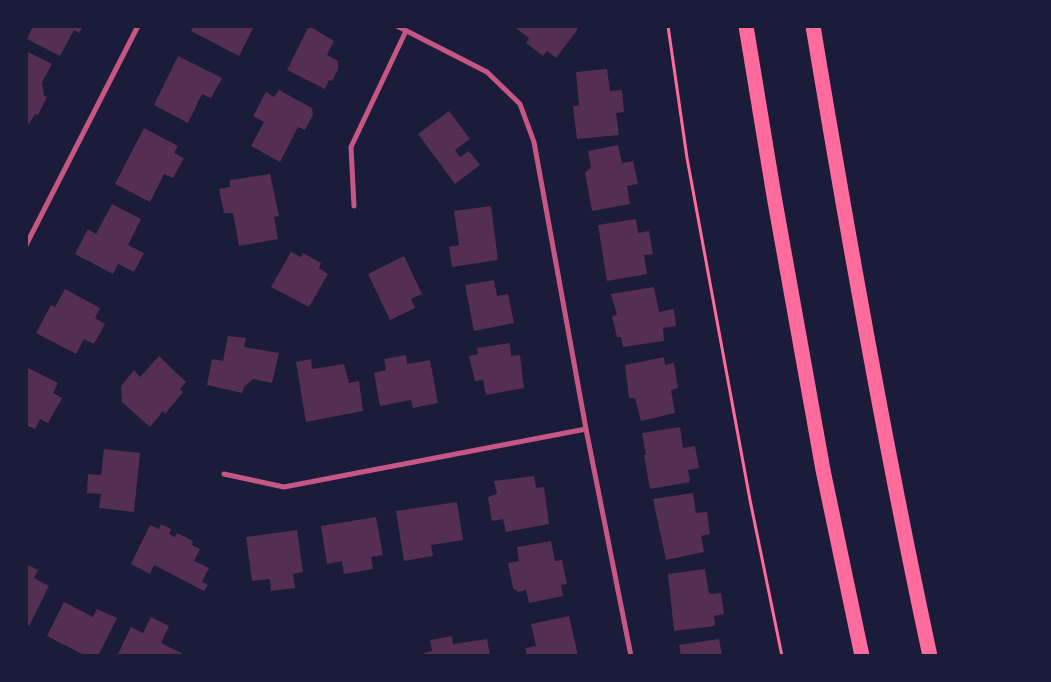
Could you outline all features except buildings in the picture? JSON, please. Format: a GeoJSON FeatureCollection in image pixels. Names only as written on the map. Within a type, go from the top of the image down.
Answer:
{"type":"FeatureCollection","features":[{"type":"Feature","properties":{"kind":"highway"},"geometry":{"type":"LineString","coordinates":[[746,26],[774,196],[824,470],[862,656]]}},
{"type":"Feature","properties":{"kind":"highway"},"geometry":{"type":"LineString","coordinates":[[813,26],[879,402],[930,656]]}},
{"type":"Feature","properties":{"kind":"street"},"geometry":{"type":"LineString","coordinates":[[26,245],[138,26]]}},
{"type":"Feature","properties":{"kind":"street"},"geometry":{"type":"LineString","coordinates":[[397,26],[487,72],[520,104],[534,142],[586,429],[631,656]]}},
{"type":"Feature","properties":{"kind":"street"},"geometry":{"type":"LineString","coordinates":[[354,206],[351,147],[406,31]]}},
{"type":"Feature","properties":{"kind":"street"},"geometry":{"type":"LineString","coordinates":[[224,474],[284,487],[586,429]]}},
{"type":"Feature","properties":{"kind":"path"},"geometry":{"type":"LineString","coordinates":[[668,26],[689,168],[750,500],[782,656]]}}]}
